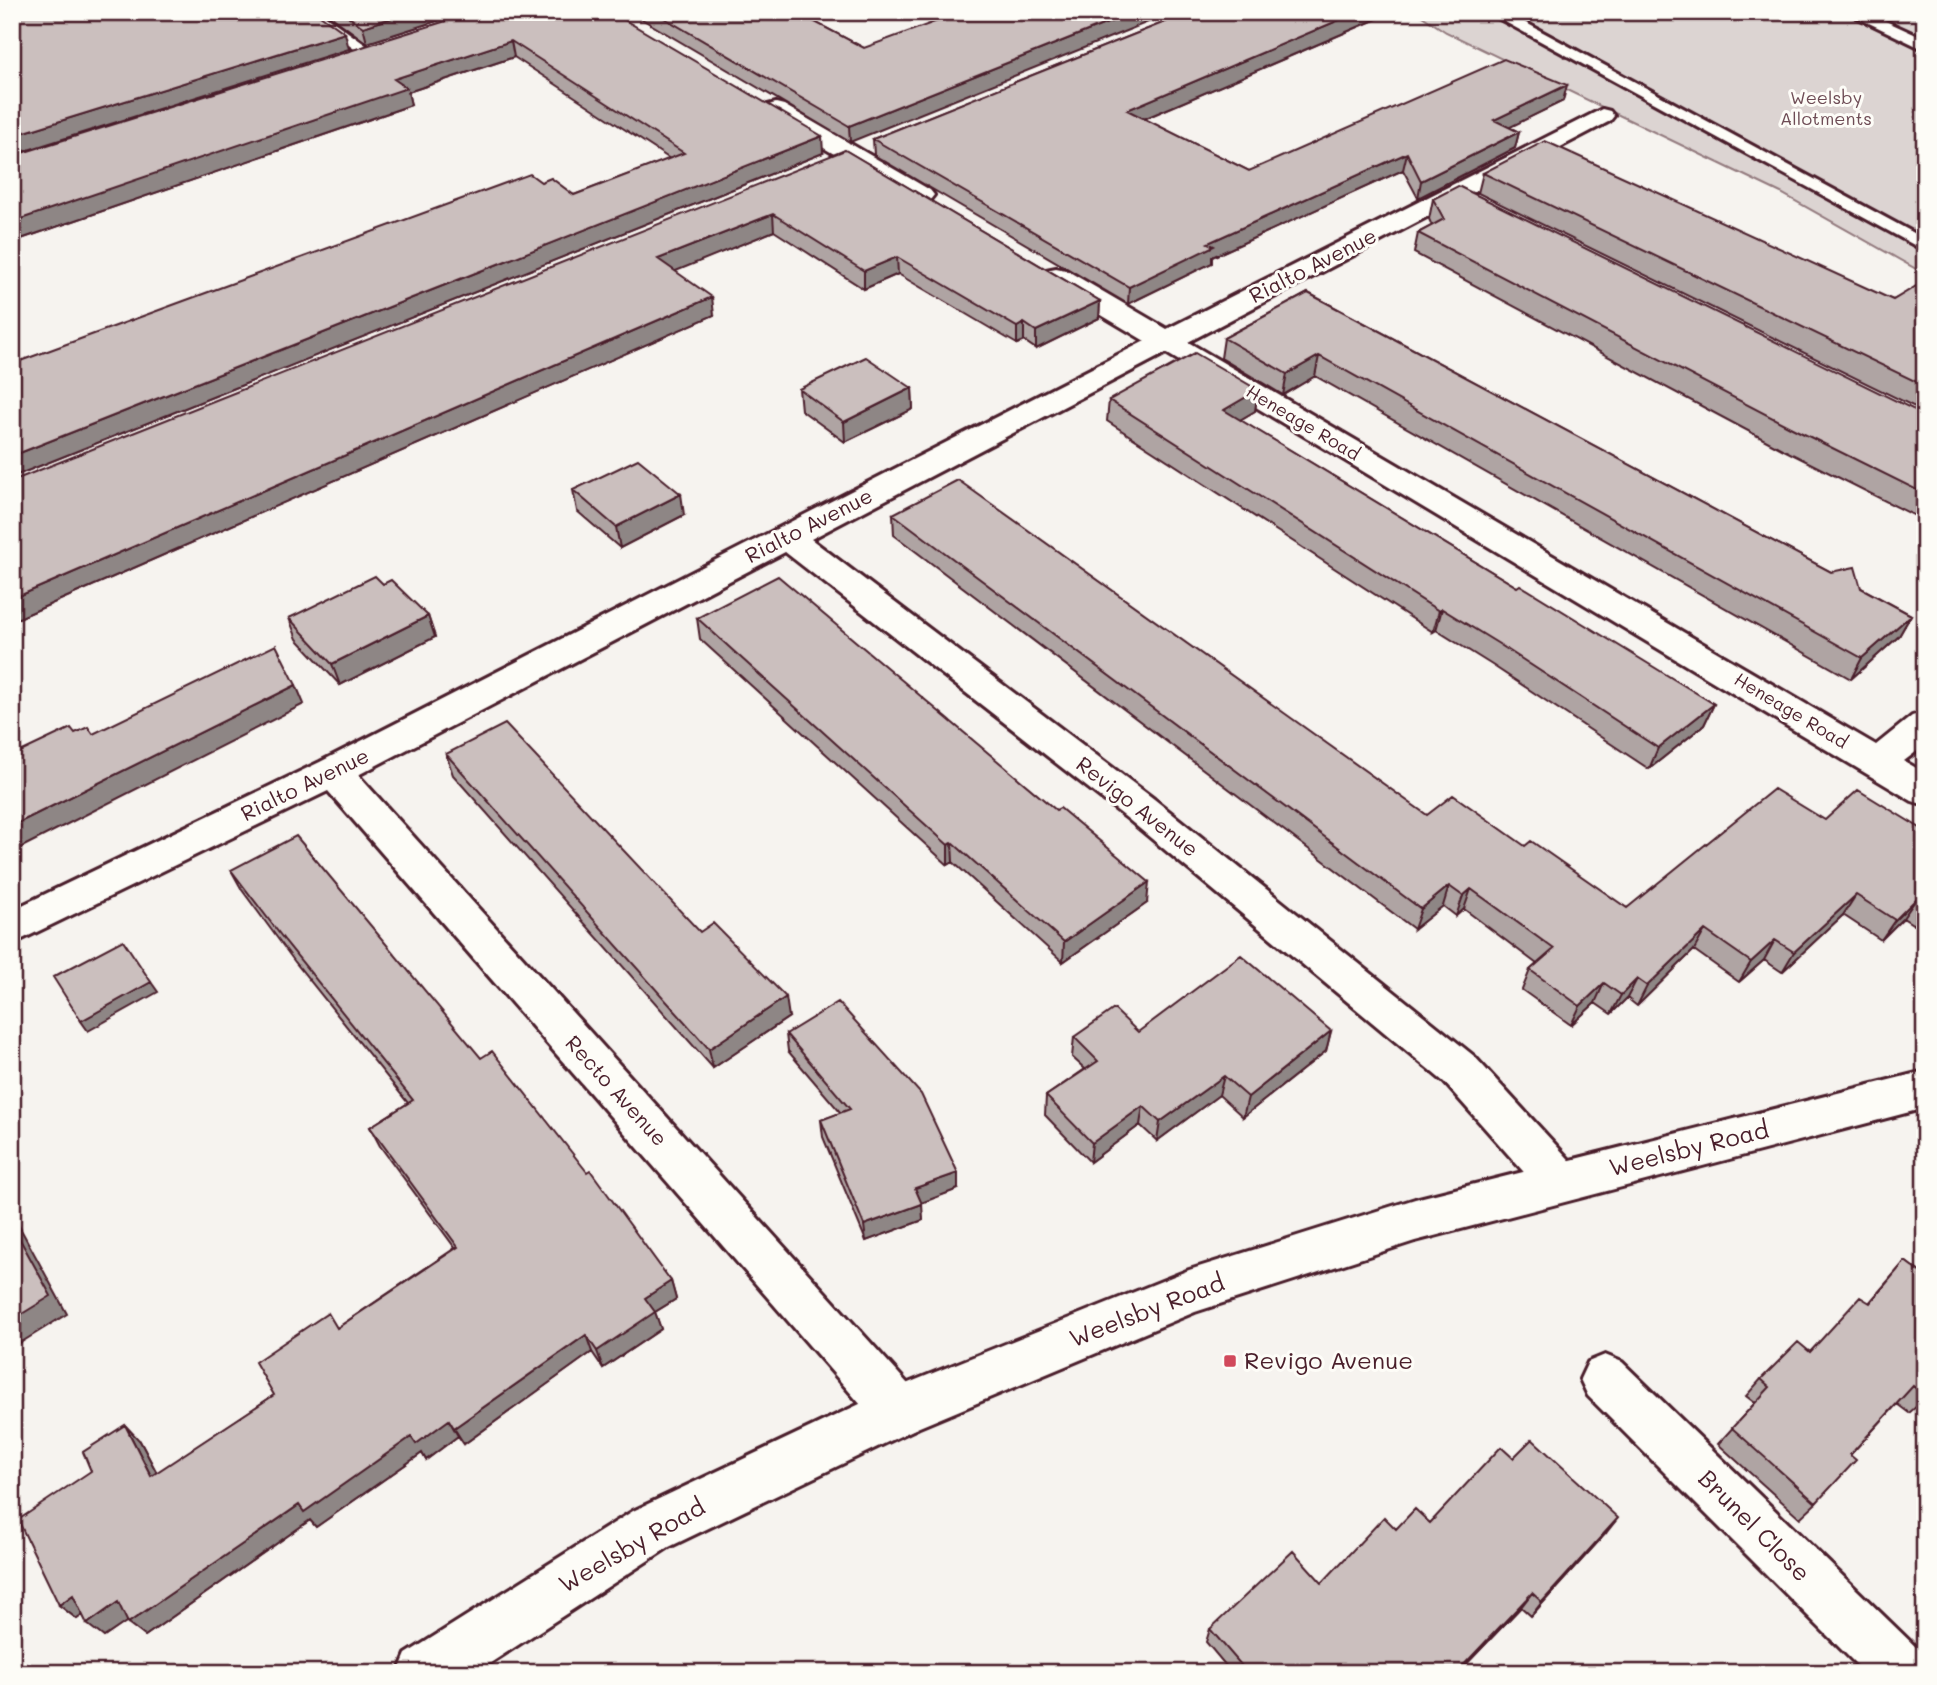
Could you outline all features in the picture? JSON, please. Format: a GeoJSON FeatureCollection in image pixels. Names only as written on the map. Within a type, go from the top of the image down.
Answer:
{"type":"FeatureCollection","features":[{"type":"Feature","properties":{"kind":"street"},"geometry":{"type":"LineString","coordinates":[[342,61],[391,46]]}},
{"type":"Feature","properties":{"kind":"street"},"geometry":{"type":"LineString","coordinates":[[752,96],[940,207]]}},
{"type":"Feature","properties":{"kind":"street","name":"Rialto Avenue"},"geometry":{"type":"LineString","coordinates":[[12,928],[333,772],[1165,341],[1466,200],[1602,116]]}},
{"type":"Feature","properties":{"kind":"street","name":"Heneage Road"},"geometry":{"type":"LineString","coordinates":[[1031,261],[1925,791]]}},
{"type":"Feature","properties":{"kind":"street","name":"Revigo Avenue"},"geometry":{"type":"LineString","coordinates":[[787,537],[1141,809],[1448,1060],[1561,1182]]}},
{"type":"Feature","properties":{"kind":"street"},"geometry":{"type":"LineString","coordinates":[[1878,763],[1925,725]]}},
{"type":"Feature","properties":{"kind":"street","name":"Recto Avenue"},"geometry":{"type":"LineString","coordinates":[[333,772],[899,1411]]}},
{"type":"Feature","properties":{"kind":"street","name":"Weelsby Road"},"geometry":{"type":"LineString","coordinates":[[425,1673],[651,1530],[899,1411],[1189,1292],[1415,1220],[1925,1089]]}},
{"type":"Feature","properties":{"kind":"street","name":"Brunel Close"},"geometry":{"type":"LineString","coordinates":[[1605,1379],[1903,1673]]}},
{"type":"Feature","properties":{"kind":"lane"},"geometry":{"type":"LineString","coordinates":[[310,12],[369,53]]}},
{"type":"Feature","properties":{"kind":"lane"},"geometry":{"type":"LineString","coordinates":[[1494,12],[1925,246]]}},
{"type":"Feature","properties":{"kind":"lane"},"geometry":{"type":"LineString","coordinates":[[1853,12],[1925,45]]}},
{"type":"Feature","properties":{"kind":"green space","name":"Weelsby Allotments"},"geometry":{"type":"Polygon","coordinates":[[[1416,12],[1925,12],[1925,274],[1781,193],[1446,32],[1416,12]]]}},
{"type":"Feature","properties":{"kind":"building"},"geometry":{"type":"Polygon","coordinates":[[[12,12],[316,12],[345,33],[12,136],[12,12]]]}},
{"type":"Feature","properties":{"kind":"building"},"geometry":{"type":"Polygon","coordinates":[[[342,12],[411,12],[363,27],[342,12]]]}},
{"type":"Feature","properties":{"kind":"building"},"geometry":{"type":"Polygon","coordinates":[[[475,12],[611,12],[822,136],[12,456],[12,364],[530,174],[541,182],[551,178],[574,195],[684,153],[511,41],[394,79],[407,88],[12,222],[12,156],[475,12]]]}},
{"type":"Feature","properties":{"kind":"building"},"geometry":{"type":"Polygon","coordinates":[[[654,12],[796,12],[864,48],[962,12],[1135,12],[849,126],[654,12]]]}},
{"type":"Feature","properties":{"kind":"building"},"geometry":{"type":"Polygon","coordinates":[[[1190,12],[1358,12],[1127,110],[1249,171],[1504,59],[1567,85],[1494,120],[1519,132],[1421,181],[1407,153],[1208,243],[1214,246],[1129,287],[873,139],[1190,12]]]}},
{"type":"Feature","properties":{"kind":"building"},"geometry":{"type":"Polygon","coordinates":[[[1545,141],[1893,300],[1923,282],[1925,386],[1483,173],[1545,141]]]}},
{"type":"Feature","properties":{"kind":"building"},"geometry":{"type":"Polygon","coordinates":[[[845,150],[1100,301],[1036,331],[1024,323],[1017,327],[897,257],[864,271],[773,214],[658,259],[712,297],[12,599],[12,481],[845,150]]]}},
{"type":"Feature","properties":{"kind":"building"},"geometry":{"type":"Polygon","coordinates":[[[1458,186],[1925,415],[1925,494],[1792,428],[1418,233],[1444,219],[1433,199],[1458,186]]]}},
{"type":"Feature","properties":{"kind":"building"},"geometry":{"type":"Polygon","coordinates":[[[1308,293],[1831,572],[1855,567],[1861,588],[1911,615],[1862,658],[1319,356],[1287,374],[1224,338],[1308,293]]]}},
{"type":"Feature","properties":{"kind":"building"},"geometry":{"type":"Polygon","coordinates":[[[1195,353],[1258,390],[1224,410],[1517,587],[1520,585],[1714,704],[1658,748],[1499,644],[1442,609],[1439,611],[1109,400],[1195,353]]]}},
{"type":"Feature","properties":{"kind":"building"},"geometry":{"type":"Polygon","coordinates":[[[866,357],[912,388],[844,422],[799,389],[866,357]]]}},
{"type":"Feature","properties":{"kind":"building"},"geometry":{"type":"Polygon","coordinates":[[[638,459],[681,494],[616,527],[573,490],[638,459]]]}},
{"type":"Feature","properties":{"kind":"building"},"geometry":{"type":"Polygon","coordinates":[[[958,480],[1427,815],[1453,795],[1525,846],[1531,841],[1627,908],[1774,789],[1825,820],[1858,790],[1925,831],[1925,903],[1917,898],[1895,920],[1856,895],[1794,952],[1775,940],[1751,962],[1705,930],[1647,986],[1637,979],[1621,995],[1604,983],[1580,1006],[1530,970],[1554,949],[1471,889],[1463,896],[1449,886],[1421,909],[893,514],[958,480]]]}},
{"type":"Feature","properties":{"kind":"building"},"geometry":{"type":"Polygon","coordinates":[[[375,576],[383,584],[391,580],[428,616],[332,664],[289,618],[375,576]]]}},
{"type":"Feature","properties":{"kind":"building"},"geometry":{"type":"Polygon","coordinates":[[[778,576],[1056,810],[1060,808],[1149,882],[1064,942],[952,842],[948,845],[697,618],[778,576]]]}},
{"type":"Feature","properties":{"kind":"building"},"geometry":{"type":"Polygon","coordinates":[[[276,645],[296,685],[12,826],[12,756],[71,728],[75,733],[88,727],[93,734],[276,645]]]}},
{"type":"Feature","properties":{"kind":"building"},"geometry":{"type":"Polygon","coordinates":[[[505,724],[700,932],[713,923],[786,997],[709,1049],[446,754],[505,724]]]}},
{"type":"Feature","properties":{"kind":"building"},"geometry":{"type":"Polygon","coordinates":[[[296,836],[481,1058],[492,1051],[587,1172],[590,1170],[671,1281],[645,1298],[655,1312],[597,1351],[586,1335],[454,1428],[449,1420],[416,1444],[411,1437],[304,1512],[299,1505],[128,1623],[118,1602],[87,1624],[73,1595],[59,1605],[18,1520],[91,1471],[83,1452],[125,1425],[151,1476],[274,1395],[255,1362],[328,1313],[337,1328],[458,1247],[370,1127],[413,1100],[231,870],[296,836]]]}},
{"type":"Feature","properties":{"kind":"building"},"geometry":{"type":"Polygon","coordinates":[[[123,940],[151,982],[81,1021],[53,977],[123,940]]]}},
{"type":"Feature","properties":{"kind":"building"},"geometry":{"type":"Polygon","coordinates":[[[1241,955],[1331,1031],[1248,1097],[1224,1076],[1160,1122],[1143,1106],[1092,1143],[1046,1096],[1098,1061],[1074,1037],[1114,1009],[1138,1032],[1241,955]]]}},
{"type":"Feature","properties":{"kind":"building"},"geometry":{"type":"Polygon","coordinates":[[[838,1002],[921,1094],[958,1173],[915,1188],[922,1204],[864,1225],[821,1120],[850,1109],[786,1034],[838,1002]]]}},
{"type":"Feature","properties":{"kind":"building"},"geometry":{"type":"Polygon","coordinates":[[[12,1225],[51,1296],[12,1320],[12,1225]]]}},
{"type":"Feature","properties":{"kind":"building"},"geometry":{"type":"Polygon","coordinates":[[[1905,1261],[1925,1276],[1925,1396],[1913,1386],[1850,1455],[1856,1460],[1816,1503],[1732,1428],[1770,1387],[1761,1379],[1798,1342],[1810,1352],[1860,1297],[1870,1303],[1905,1261]]]}},
{"type":"Feature","properties":{"kind":"building"},"geometry":{"type":"Polygon","coordinates":[[[1532,1439],[1618,1518],[1542,1602],[1532,1593],[1456,1673],[1248,1673],[1210,1629],[1293,1551],[1322,1583],[1384,1517],[1396,1529],[1415,1509],[1430,1523],[1501,1447],[1513,1458],[1532,1439]]]}},
{"type":"Feature","properties":{"kind":"place","name":"Revigo Avenue"},"geometry":{"type":"Point","coordinates":[1230,1361]}}]}
